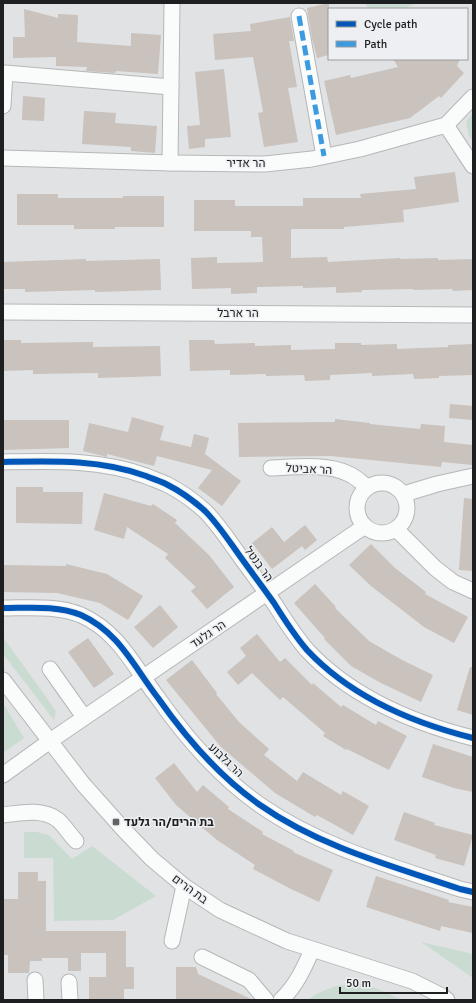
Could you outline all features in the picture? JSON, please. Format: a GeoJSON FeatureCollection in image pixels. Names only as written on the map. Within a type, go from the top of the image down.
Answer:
{"type":"FeatureCollection","features":[{"type":"Feature","properties":{"kind":"street"},"geometry":{"type":"LineString","coordinates":[[170,163],[172,3]]}},
{"type":"Feature","properties":{"kind":"street"},"geometry":{"type":"LineString","coordinates":[[299,16],[324,156]]}},
{"type":"Feature","properties":{"kind":"street"},"geometry":{"type":"LineString","coordinates":[[3,106],[5,73],[171,87]]}},
{"type":"Feature","properties":{"kind":"street"},"geometry":{"type":"LineString","coordinates":[[473,97],[446,125],[473,166]]}},
{"type":"Feature","properties":{"kind":"street","name":"הר אדיר"},"geometry":{"type":"LineString","coordinates":[[3,158],[265,164],[324,156],[360,149],[446,125]]}},
{"type":"Feature","properties":{"kind":"street","name":"הר ארבל"},"geometry":{"type":"LineString","coordinates":[[3,312],[473,315]]}},
{"type":"Feature","properties":{"kind":"street","name":"הר בנטל"},"geometry":{"type":"LineString","coordinates":[[3,462],[56,461],[114,467],[137,473],[164,483],[185,495],[206,512],[225,535],[307,649],[325,666],[346,683],[366,696],[392,709],[427,723],[473,738]]}},
{"type":"Feature","properties":{"kind":"street","name":"הר אביטל"},"geometry":{"type":"LineString","coordinates":[[271,468],[316,467],[333,469],[349,474],[367,487]]}},
{"type":"Feature","properties":{"kind":"street"},"geometry":{"type":"LineString","coordinates":[[404,494],[437,484],[473,476]]}},
{"type":"Feature","properties":{"kind":"street"},"geometry":{"type":"LineString","coordinates":[[381,482],[390,483],[404,494],[408,508],[406,517],[396,530],[380,533],[372,531],[360,520],[357,511],[357,502],[367,487],[381,482]]}},
{"type":"Feature","properties":{"kind":"street","name":"הר גלעד"},"geometry":{"type":"LineString","coordinates":[[3,775],[84,717],[365,526]]}},
{"type":"Feature","properties":{"kind":"street"},"geometry":{"type":"LineString","coordinates":[[396,530],[435,568],[453,582],[473,591]]}},
{"type":"Feature","properties":{"kind":"street","name":"הר גלבוע"},"geometry":{"type":"LineString","coordinates":[[3,608],[40,608],[62,610],[79,614],[97,623],[112,635],[193,743],[234,784],[259,804],[286,822],[318,839],[382,863],[473,892]]}},
{"type":"Feature","properties":{"kind":"street"},"geometry":{"type":"LineString","coordinates":[[50,669],[84,717]]}},
{"type":"Feature","properties":{"kind":"street","name":"בת הרים"},"geometry":{"type":"LineString","coordinates":[[3,680],[83,784],[152,859],[184,886],[220,910],[287,942],[412,981],[447,1000]]}},
{"type":"Feature","properties":{"kind":"street"},"geometry":{"type":"LineString","coordinates":[[3,815],[26,812],[44,812],[58,820],[76,841]]}},
{"type":"Feature","properties":{"kind":"street"},"geometry":{"type":"LineString","coordinates":[[172,940],[184,886]]}},
{"type":"Feature","properties":{"kind":"street"},"geometry":{"type":"LineString","coordinates":[[281,1000],[300,976],[312,950]]}},
{"type":"Feature","properties":{"kind":"street"},"geometry":{"type":"LineString","coordinates":[[202,957],[249,980],[266,1000]]}},
{"type":"Feature","properties":{"kind":"street"},"geometry":{"type":"LineString","coordinates":[[35,980],[36,1000]]}},
{"type":"Feature","properties":{"kind":"street"},"geometry":{"type":"LineString","coordinates":[[69,982],[70,1000]]}},
{"type":"Feature","properties":{"kind":"green space"},"geometry":{"type":"Polygon","coordinates":[[[365,3],[416,3],[406,8],[368,8],[365,3]]]}},
{"type":"Feature","properties":{"kind":"green space"},"geometry":{"type":"Polygon","coordinates":[[[473,112],[473,141],[469,136],[466,122],[473,112]]]}},
{"type":"Feature","properties":{"kind":"green space"},"geometry":{"type":"Polygon","coordinates":[[[3,637],[56,711],[54,720],[3,654],[3,637]]]}},
{"type":"Feature","properties":{"kind":"green space"},"geometry":{"type":"Polygon","coordinates":[[[3,703],[24,738],[3,753],[3,703]]]}},
{"type":"Feature","properties":{"kind":"green space"},"geometry":{"type":"Polygon","coordinates":[[[24,832],[37,832],[49,835],[72,859],[92,846],[156,896],[113,920],[54,921],[53,858],[24,858],[24,832]]]}},
{"type":"Feature","properties":{"kind":"green space"},"geometry":{"type":"Polygon","coordinates":[[[421,942],[473,954],[473,978],[421,942]]]}},
{"type":"Feature","properties":{"kind":"green space"},"geometry":{"type":"Polygon","coordinates":[[[359,984],[376,988],[402,1000],[307,1000],[320,992],[332,988],[344,985],[359,984]]]}},
{"type":"Feature","properties":{"kind":"building"},"geometry":{"type":"Polygon","coordinates":[[[329,3],[328,55],[317,58],[307,8],[329,3]]]}},
{"type":"Feature","properties":{"kind":"building"},"geometry":{"type":"Polygon","coordinates":[[[24,9],[58,18],[58,14],[78,15],[77,42],[131,46],[131,33],[161,35],[158,74],[116,71],[115,73],[86,71],[87,67],[56,66],[56,57],[13,58],[13,37],[25,37],[24,9]]]}},
{"type":"Feature","properties":{"kind":"building"},"geometry":{"type":"Polygon","coordinates":[[[290,17],[294,41],[289,41],[297,87],[288,88],[298,142],[264,147],[258,113],[263,112],[253,57],[215,60],[213,34],[251,31],[250,24],[290,17]]]}},
{"type":"Feature","properties":{"kind":"building"},"geometry":{"type":"Polygon","coordinates":[[[394,60],[460,60],[457,66],[464,73],[441,98],[439,96],[410,118],[336,135],[324,81],[350,75],[351,78],[398,67],[394,60]]]}},
{"type":"Feature","properties":{"kind":"building"},"geometry":{"type":"Polygon","coordinates":[[[224,69],[231,137],[205,139],[205,147],[189,149],[187,126],[200,125],[195,72],[224,69]]]}},
{"type":"Feature","properties":{"kind":"building"},"geometry":{"type":"Polygon","coordinates":[[[23,96],[45,98],[44,121],[22,120],[23,96]]]}},
{"type":"Feature","properties":{"kind":"building"},"geometry":{"type":"Polygon","coordinates":[[[84,111],[116,113],[115,123],[157,126],[155,153],[131,151],[131,147],[82,144],[84,111]]]}},
{"type":"Feature","properties":{"kind":"building"},"geometry":{"type":"Polygon","coordinates":[[[455,172],[459,202],[403,210],[404,222],[344,227],[344,229],[291,229],[291,258],[327,257],[328,262],[400,258],[438,258],[438,260],[473,259],[473,290],[362,290],[362,292],[336,293],[336,287],[303,288],[303,286],[257,287],[257,293],[231,294],[231,288],[192,289],[191,258],[217,257],[217,263],[263,262],[262,237],[251,237],[251,231],[194,231],[194,200],[235,200],[235,206],[303,206],[303,198],[361,198],[360,194],[416,189],[414,177],[455,172]]]}},
{"type":"Feature","properties":{"kind":"building"},"geometry":{"type":"Polygon","coordinates":[[[17,194],[58,194],[58,198],[123,198],[123,196],[164,196],[164,227],[74,229],[74,225],[17,225],[17,194]]]}},
{"type":"Feature","properties":{"kind":"building"},"geometry":{"type":"Polygon","coordinates":[[[86,259],[86,261],[160,259],[161,290],[25,292],[25,289],[3,289],[3,262],[86,259]]]}},
{"type":"Feature","properties":{"kind":"building"},"geometry":{"type":"Polygon","coordinates":[[[3,340],[21,340],[21,343],[93,342],[93,347],[160,346],[161,376],[98,378],[98,373],[33,374],[33,370],[3,371],[3,340]]]}},
{"type":"Feature","properties":{"kind":"building"},"geometry":{"type":"Polygon","coordinates":[[[189,340],[214,340],[215,344],[255,343],[255,346],[291,345],[291,350],[335,349],[335,343],[361,343],[361,345],[397,344],[397,349],[448,347],[448,345],[473,344],[473,375],[439,376],[439,378],[414,379],[413,374],[372,376],[372,373],[330,375],[330,380],[305,381],[304,375],[230,375],[230,370],[190,371],[189,340]]]}},
{"type":"Feature","properties":{"kind":"building"},"geometry":{"type":"Polygon","coordinates":[[[450,404],[473,406],[473,420],[449,418],[450,404]]]}},
{"type":"Feature","properties":{"kind":"building"},"geometry":{"type":"Polygon","coordinates":[[[132,417],[164,426],[160,440],[191,447],[194,434],[209,438],[205,454],[241,481],[222,506],[198,488],[212,470],[157,456],[154,466],[107,454],[107,457],[83,451],[89,423],[128,432],[132,417]]]}},
{"type":"Feature","properties":{"kind":"building"},"geometry":{"type":"Polygon","coordinates":[[[335,419],[420,429],[421,424],[445,426],[444,442],[473,445],[473,465],[442,462],[441,467],[331,456],[239,457],[238,423],[335,422],[335,419]]]}},
{"type":"Feature","properties":{"kind":"building"},"geometry":{"type":"Polygon","coordinates":[[[3,420],[69,420],[69,448],[3,450],[3,420]]]}},
{"type":"Feature","properties":{"kind":"building"},"geometry":{"type":"Polygon","coordinates":[[[16,487],[43,487],[43,492],[83,492],[82,524],[16,523],[16,487]]]}},
{"type":"Feature","properties":{"kind":"building"},"geometry":{"type":"Polygon","coordinates":[[[104,493],[151,506],[153,504],[177,520],[175,523],[209,555],[234,587],[207,609],[191,591],[196,587],[165,558],[168,554],[127,527],[124,539],[94,530],[104,493]]]}},
{"type":"Feature","properties":{"kind":"building"},"geometry":{"type":"Polygon","coordinates":[[[464,498],[473,499],[473,571],[459,570],[464,498]]]}},
{"type":"Feature","properties":{"kind":"building"},"geometry":{"type":"Polygon","coordinates":[[[305,525],[317,540],[305,550],[302,546],[272,569],[252,543],[272,527],[284,542],[305,525]]]}},
{"type":"Feature","properties":{"kind":"building"},"geometry":{"type":"Polygon","coordinates":[[[371,544],[395,568],[426,592],[425,594],[468,617],[454,643],[424,627],[371,586],[349,565],[371,544]]]}},
{"type":"Feature","properties":{"kind":"building"},"geometry":{"type":"Polygon","coordinates":[[[66,564],[107,574],[143,596],[128,620],[100,603],[57,593],[3,592],[3,565],[66,566],[66,564]]]}},
{"type":"Feature","properties":{"kind":"building"},"geometry":{"type":"Polygon","coordinates":[[[315,584],[336,607],[335,608],[369,641],[402,660],[433,675],[421,702],[381,683],[351,666],[324,639],[325,638],[294,603],[315,584]]]}},
{"type":"Feature","properties":{"kind":"building"},"geometry":{"type":"Polygon","coordinates":[[[160,605],[178,627],[153,648],[134,627],[160,605]]]}},
{"type":"Feature","properties":{"kind":"building"},"geometry":{"type":"Polygon","coordinates":[[[257,634],[280,662],[285,658],[312,685],[313,683],[341,707],[343,705],[376,725],[378,721],[407,736],[389,770],[347,749],[346,750],[323,736],[325,733],[283,697],[280,700],[252,673],[238,685],[227,672],[246,656],[240,648],[257,634]]]}},
{"type":"Feature","properties":{"kind":"building"},"geometry":{"type":"Polygon","coordinates":[[[88,638],[114,674],[94,688],[68,652],[88,638]]]}},
{"type":"Feature","properties":{"kind":"building"},"geometry":{"type":"Polygon","coordinates":[[[192,660],[217,693],[216,694],[239,722],[269,749],[264,755],[297,781],[303,772],[341,795],[343,791],[369,806],[353,835],[317,815],[315,817],[275,793],[221,747],[166,680],[192,660]]]}},
{"type":"Feature","properties":{"kind":"building"},"geometry":{"type":"Polygon","coordinates":[[[470,667],[473,667],[473,715],[457,710],[470,667]]]}},
{"type":"Feature","properties":{"kind":"building"},"geometry":{"type":"Polygon","coordinates":[[[433,744],[473,757],[473,792],[454,788],[422,777],[433,744]]]}},
{"type":"Feature","properties":{"kind":"building"},"geometry":{"type":"Polygon","coordinates":[[[174,763],[197,792],[203,785],[229,807],[228,809],[263,832],[262,834],[294,851],[293,852],[333,870],[319,902],[253,869],[255,865],[217,840],[176,805],[155,778],[174,763]]]}},
{"type":"Feature","properties":{"kind":"building"},"geometry":{"type":"Polygon","coordinates":[[[404,812],[435,823],[434,825],[473,835],[464,866],[435,858],[436,855],[394,840],[404,812]]]}},
{"type":"Feature","properties":{"kind":"building"},"geometry":{"type":"Polygon","coordinates":[[[18,872],[38,872],[38,881],[46,881],[46,931],[126,931],[126,967],[134,967],[134,989],[124,989],[124,1000],[89,1000],[89,977],[106,977],[106,953],[81,953],[81,971],[68,971],[68,958],[42,958],[42,961],[30,961],[29,973],[8,973],[8,955],[3,955],[3,899],[18,899],[18,872]]]}},
{"type":"Feature","properties":{"kind":"building"},"geometry":{"type":"Polygon","coordinates":[[[376,876],[449,900],[448,902],[473,907],[473,933],[441,926],[440,931],[366,907],[376,876]]]}},
{"type":"Feature","properties":{"kind":"building"},"geometry":{"type":"Polygon","coordinates":[[[176,967],[196,967],[198,974],[253,1000],[176,1000],[176,967]]]}},
{"type":"Feature","properties":{"kind":"marked path"},"geometry":{"type":"LineString","coordinates":[[299,16],[324,156]]}},
{"type":"Feature","properties":{"kind":"cycle path"},"geometry":{"type":"LineString","coordinates":[[3,462],[75,462],[111,466],[129,470],[164,483],[187,496],[214,520],[298,639],[324,666],[343,681],[384,706],[405,716],[450,732],[473,738]]}},
{"type":"Feature","properties":{"kind":"cycle path"},"geometry":{"type":"LineString","coordinates":[[3,608],[52,608],[72,612],[94,622],[106,631],[125,651],[180,728],[204,756],[245,794],[283,820],[307,833],[357,854],[473,892]]}},
{"type":"Feature","properties":{"kind":"place","name":"בת הרים/הר גלעד"},"geometry":{"type":"Point","coordinates":[116,822]}}]}
